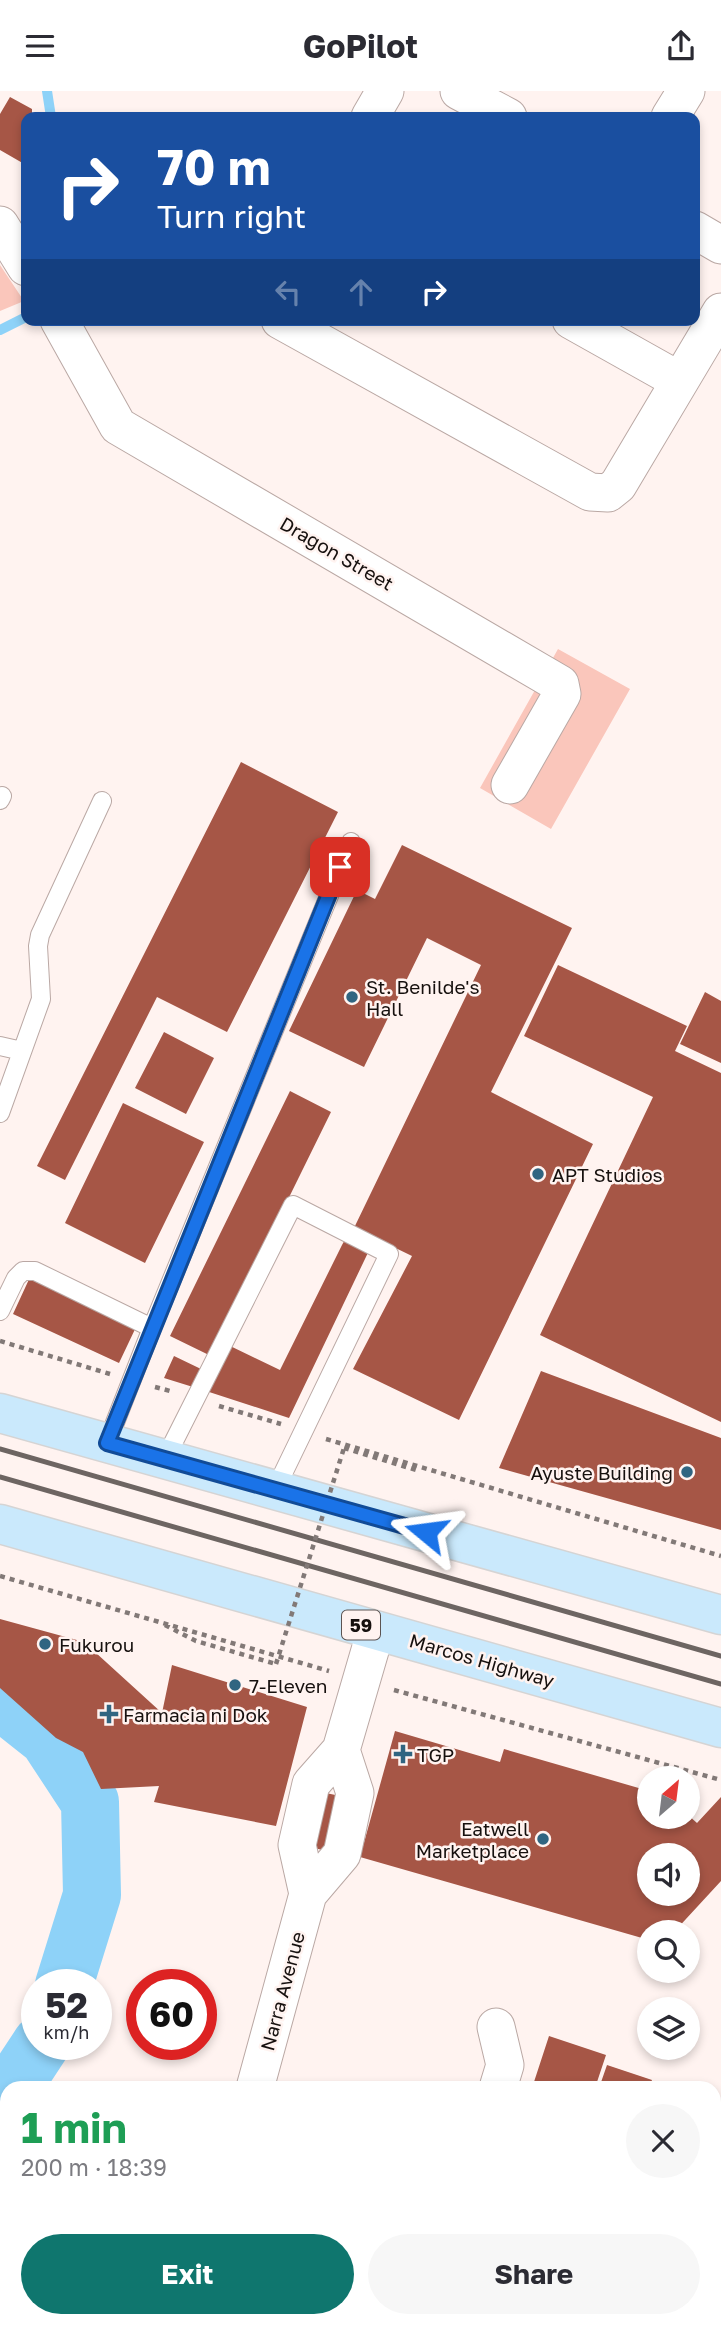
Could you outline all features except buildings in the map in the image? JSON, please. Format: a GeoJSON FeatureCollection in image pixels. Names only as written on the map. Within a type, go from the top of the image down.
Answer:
{"type":"FeatureCollection","features":[{"type":"Feature","properties":{"kind":"main road"},"geometry":{"type":"LineString","coordinates":[[0,1413],[721,1615]]}},
{"type":"Feature","properties":{"kind":"main road","name":"Marcos Highway"},"geometry":{"type":"LineString","coordinates":[[0,1524],[721,1728]]}},
{"type":"Feature","properties":{"kind":"street"},"geometry":{"type":"LineString","coordinates":[[373,112],[385,91]]}},
{"type":"Feature","properties":{"kind":"street"},"geometry":{"type":"LineString","coordinates":[[459,91],[500,112]]}},
{"type":"Feature","properties":{"kind":"street"},"geometry":{"type":"LineString","coordinates":[[513,112],[526,91]]}},
{"type":"Feature","properties":{"kind":"street"},"geometry":{"type":"LineString","coordinates":[[673,112],[685,91]]}},
{"type":"Feature","properties":{"kind":"street"},"geometry":{"type":"LineString","coordinates":[[0,225],[21,259]]}},
{"type":"Feature","properties":{"kind":"street"},"geometry":{"type":"LineString","coordinates":[[700,233],[721,245]]}},
{"type":"Feature","properties":{"kind":"street"},"geometry":{"type":"LineString","coordinates":[[291,326],[590,492],[608,493],[618,485],[678,380],[721,312]]}},
{"type":"Feature","properties":{"kind":"street","name":"Dragon Street"},"geometry":{"type":"LineString","coordinates":[[62,326],[118,426],[560,684],[562,694],[510,785]]}},
{"type":"Feature","properties":{"kind":"street"},"geometry":{"type":"LineString","coordinates":[[582,326],[678,380]]}},
{"type":"Feature","properties":{"kind":"street","name":"Narra Avenue"},"geometry":{"type":"LineString","coordinates":[[257,2081],[308,1894],[297,1845],[311,1784],[341,1750],[376,1630]]}},
{"type":"Feature","properties":{"kind":"street"},"geometry":{"type":"LineString","coordinates":[[496,2027],[505,2065],[500,2081]]}},
{"type":"Feature","properties":{"kind":"lane"},"geometry":{"type":"LineString","coordinates":[[0,1113],[41,999],[38,957],[40,935],[102,801]]}},
{"type":"Feature","properties":{"kind":"lane"},"geometry":{"type":"LineString","coordinates":[[107,1443],[351,842]]}},
{"type":"Feature","properties":{"kind":"lane"},"geometry":{"type":"LineString","coordinates":[[0,1045],[22,1051]]}},
{"type":"Feature","properties":{"kind":"lane"},"geometry":{"type":"LineString","coordinates":[[165,1459],[293,1205],[389,1254],[275,1490]]}},
{"type":"Feature","properties":{"kind":"lane"},"geometry":{"type":"LineString","coordinates":[[0,1311],[16,1278],[23,1271],[35,1271],[152,1328]]}},
{"type":"Feature","properties":{"kind":"path"},"geometry":{"type":"LineString","coordinates":[[0,1341],[180,1394]]}},
{"type":"Feature","properties":{"kind":"path"},"geometry":{"type":"LineString","coordinates":[[218,1406],[284,1425]]}},
{"type":"Feature","properties":{"kind":"path"},"geometry":{"type":"LineString","coordinates":[[322,1438],[721,1556]]}},
{"type":"Feature","properties":{"kind":"path"},"geometry":{"type":"LineString","coordinates":[[157,1621],[196,1641],[276,1664],[344,1448],[416,1470]]}},
{"type":"Feature","properties":{"kind":"shaded area"},"geometry":{"type":"Polygon","coordinates":[[[0,265],[21,296],[21,302],[0,311],[0,265]]]}},
{"type":"Feature","properties":{"kind":"shaded area"},"geometry":{"type":"Polygon","coordinates":[[[558,649],[630,689],[551,829],[480,788],[558,649]]]}},
{"type":"Feature","properties":{"kind":"waterway"},"geometry":{"type":"LineString","coordinates":[[47,91],[50,112]]}},
{"type":"Feature","properties":{"kind":"waterway"},"geometry":{"type":"LineString","coordinates":[[0,330],[21,320]]}},
{"type":"Feature","properties":{"kind":"waterway"},"geometry":{"type":"LineString","coordinates":[[0,1700],[48,1738],[90,1802],[92,1895],[69,1969]]}},
{"type":"Feature","properties":{"kind":"waterway"},"geometry":{"type":"LineString","coordinates":[[17,2081],[30,2060]]}},
{"type":"Feature","properties":{"kind":"railway"},"geometry":{"type":"LineString","coordinates":[[0,1449],[721,1656]]}},
{"type":"Feature","properties":{"kind":"railway"},"geometry":{"type":"LineString","coordinates":[[0,1477],[721,1684]]}},
{"type":"Feature","properties":{"kind":"place","name":"St. Benilde's Hall"},"geometry":{"type":"Point","coordinates":[352,997]}},
{"type":"Feature","properties":{"kind":"place","name":"APT Studios"},"geometry":{"type":"Point","coordinates":[538,1174]}},
{"type":"Feature","properties":{"kind":"place","name":"Ayuste Building"},"geometry":{"type":"Point","coordinates":[687,1472]}},
{"type":"Feature","properties":{"kind":"place","name":"Fukurou"},"geometry":{"type":"Point","coordinates":[45,1644]}},
{"type":"Feature","properties":{"kind":"place","name":"7-Eleven"},"geometry":{"type":"Point","coordinates":[235,1685]}},
{"type":"Feature","properties":{"kind":"place","name":"Farmacia ni Dok"},"geometry":{"type":"Point","coordinates":[109,1714]}},
{"type":"Feature","properties":{"kind":"place","name":"TGP"},"geometry":{"type":"Point","coordinates":[403,1754]}},
{"type":"Feature","properties":{"kind":"place","name":"Eatwell Marketplace"},"geometry":{"type":"Point","coordinates":[543,1839]}},
{"type":"Feature","properties":{"kind":"route"},"geometry":{"type":"LineString","coordinates":[[340,867],[107,1443],[426,1532]]}}]}
